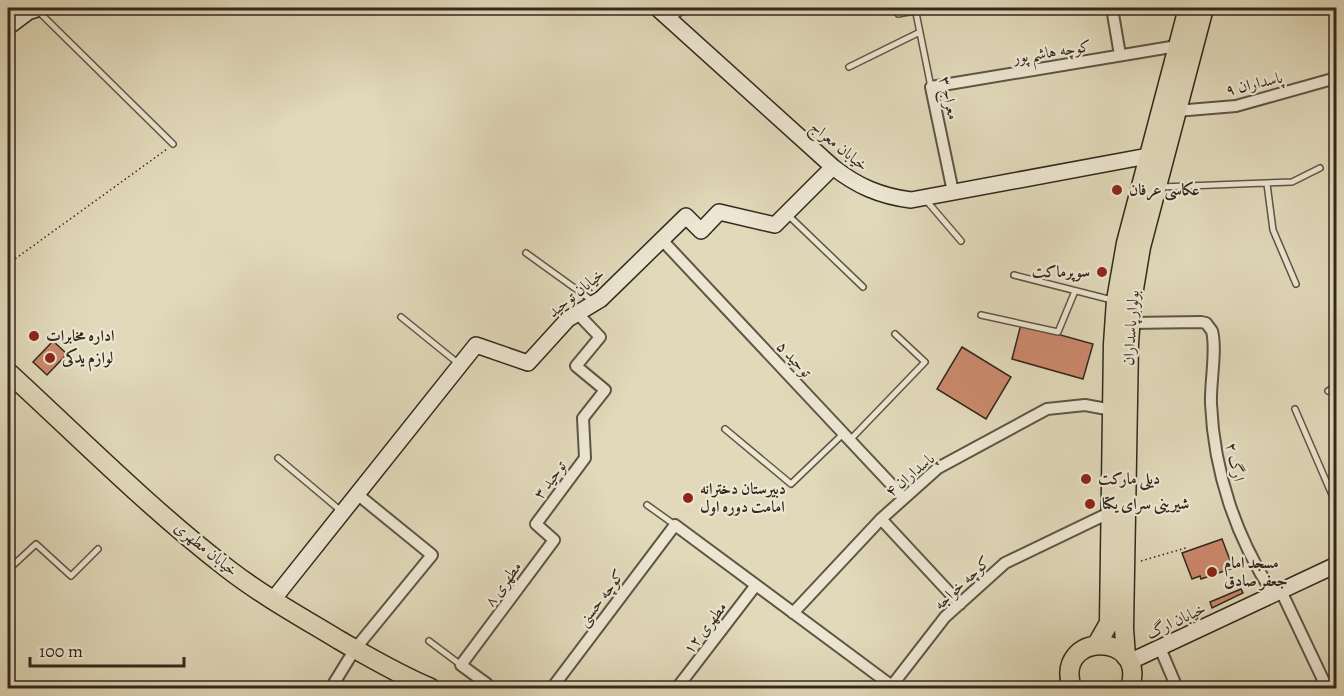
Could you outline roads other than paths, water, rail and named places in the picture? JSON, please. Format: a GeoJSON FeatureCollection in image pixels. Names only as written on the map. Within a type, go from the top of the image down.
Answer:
{"type":"FeatureCollection","features":[{"type":"Feature","properties":{"kind":"main road","name":"بولوار پاسداران"},"geometry":{"type":"LineString","coordinates":[[1097,644],[1109,623],[1116,300],[1126,243],[1188,8]]}},
{"type":"Feature","properties":{"kind":"main road","name":"بولوار پاسداران"},"geometry":{"type":"LineString","coordinates":[[1130,688],[1132,675],[1124,628],[1130,323],[1134,282],[1156,187],[1203,8]]}},
{"type":"Feature","properties":{"kind":"main road","name":"خیابان مطهری"},"geometry":{"type":"LineString","coordinates":[[8,372],[190,538],[272,601],[415,682],[431,688]]}},
{"type":"Feature","properties":{"kind":"main road"},"geometry":{"type":"LineString","coordinates":[[1072,688],[1070,670],[1075,658],[1085,649],[1097,644],[1110,646],[1128,660]]}},
{"type":"Feature","properties":{"kind":"street"},"geometry":{"type":"LineString","coordinates":[[8,27],[28,12],[38,8]]}},
{"type":"Feature","properties":{"kind":"street","name":"خیابان معراج"},"geometry":{"type":"LineString","coordinates":[[657,8],[832,167],[846,178],[877,194],[910,200],[1148,156]]}},
{"type":"Feature","properties":{"kind":"street"},"geometry":{"type":"LineString","coordinates":[[1112,8],[1120,56]]}},
{"type":"Feature","properties":{"kind":"street","name":"کوچه هاشم پور"},"geometry":{"type":"LineString","coordinates":[[931,87],[1178,46]]}},
{"type":"Feature","properties":{"kind":"street","name":"پاسداران ۹"},"geometry":{"type":"LineString","coordinates":[[1176,111],[1236,106],[1336,78]]}},
{"type":"Feature","properties":{"kind":"street","name":"معراج ۳"},"geometry":{"type":"LineString","coordinates":[[931,87],[953,192]]}},
{"type":"Feature","properties":{"kind":"street","name":"خیابان توحید"},"geometry":{"type":"LineString","coordinates":[[272,601],[476,345],[528,363],[568,319],[601,299],[686,216],[701,231],[719,212],[775,225],[832,167]]}},
{"type":"Feature","properties":{"kind":"street","name":"توحید ۵"},"geometry":{"type":"LineString","coordinates":[[662,240],[904,498]]}},
{"type":"Feature","properties":{"kind":"street","name":"توحید ۳"},"geometry":{"type":"LineString","coordinates":[[536,524],[585,458],[583,418],[605,390],[576,366],[600,337],[577,314]]}},
{"type":"Feature","properties":{"kind":"street","name":"ارگ ۲"},"geometry":{"type":"LineString","coordinates":[[1130,323],[1201,322],[1210,327],[1213,336],[1212,421],[1222,478],[1240,532],[1257,567],[1277,593],[1327,688]]}},
{"type":"Feature","properties":{"kind":"street","name":"پاسداران ۴"},"geometry":{"type":"LineString","coordinates":[[793,613],[881,519],[938,468],[1047,409],[1085,405],[1112,410]]}},
{"type":"Feature","properties":{"kind":"street"},"geometry":{"type":"LineString","coordinates":[[331,688],[355,649],[432,555],[357,494]]}},
{"type":"Feature","properties":{"kind":"street","name":"کوچه خواجه"},"geometry":{"type":"LineString","coordinates":[[891,687],[945,617],[1005,563],[1111,512]]}},
{"type":"Feature","properties":{"kind":"street"},"geometry":{"type":"LineString","coordinates":[[881,519],[960,604]]}},
{"type":"Feature","properties":{"kind":"street","name":"مطهری ۸"},"geometry":{"type":"LineString","coordinates":[[462,665],[554,540],[536,524]]}},
{"type":"Feature","properties":{"kind":"street"},"geometry":{"type":"LineString","coordinates":[[675,525],[891,687]]}},
{"type":"Feature","properties":{"kind":"street","name":"کوچه حسنی"},"geometry":{"type":"LineString","coordinates":[[552,688],[675,525]]}},
{"type":"Feature","properties":{"kind":"street","name":"خیابان ارگ"},"geometry":{"type":"LineString","coordinates":[[1128,660],[1160,648],[1336,566]]}},
{"type":"Feature","properties":{"kind":"street","name":"مطهری ۱۲"},"geometry":{"type":"LineString","coordinates":[[677,688],[756,585]]}},
{"type":"Feature","properties":{"kind":"street"},"geometry":{"type":"LineString","coordinates":[[1160,648],[1177,688]]}},
{"type":"Feature","properties":{"kind":"street"},"geometry":{"type":"LineString","coordinates":[[462,665],[487,684],[483,688]]}},
{"type":"Feature","properties":{"kind":"lane"},"geometry":{"type":"LineString","coordinates":[[38,8],[173,144]]}},
{"type":"Feature","properties":{"kind":"lane"},"geometry":{"type":"LineString","coordinates":[[669,18],[690,8]]}},
{"type":"Feature","properties":{"kind":"lane"},"geometry":{"type":"LineString","coordinates":[[895,8],[898,14],[915,9]]}},
{"type":"Feature","properties":{"kind":"lane","name":"معراج ۳"},"geometry":{"type":"LineString","coordinates":[[915,9],[931,87]]}},
{"type":"Feature","properties":{"kind":"lane"},"geometry":{"type":"LineString","coordinates":[[849,67],[920,33]]}},
{"type":"Feature","properties":{"kind":"lane"},"geometry":{"type":"LineString","coordinates":[[1156,187],[1292,182],[1320,168]]}},
{"type":"Feature","properties":{"kind":"lane"},"geometry":{"type":"LineString","coordinates":[[1267,184],[1273,230],[1296,284]]}},
{"type":"Feature","properties":{"kind":"lane"},"geometry":{"type":"LineString","coordinates":[[924,198],[961,241]]}},
{"type":"Feature","properties":{"kind":"lane"},"geometry":{"type":"LineString","coordinates":[[786,213],[863,287]]}},
{"type":"Feature","properties":{"kind":"lane"},"geometry":{"type":"LineString","coordinates":[[526,253],[596,303]]}},
{"type":"Feature","properties":{"kind":"lane"},"geometry":{"type":"LineString","coordinates":[[1014,275],[1116,300]]}},
{"type":"Feature","properties":{"kind":"lane"},"geometry":{"type":"LineString","coordinates":[[981,315],[1058,332],[1075,291]]}},
{"type":"Feature","properties":{"kind":"lane"},"geometry":{"type":"LineString","coordinates":[[401,317],[460,365]]}},
{"type":"Feature","properties":{"kind":"lane"},"geometry":{"type":"LineString","coordinates":[[726,429],[791,484],[847,437],[925,362],[895,334]]}},
{"type":"Feature","properties":{"kind":"lane"},"geometry":{"type":"LineString","coordinates":[[1328,391],[1336,386]]}},
{"type":"Feature","properties":{"kind":"lane"},"geometry":{"type":"LineString","coordinates":[[1295,410],[1336,504]]}},
{"type":"Feature","properties":{"kind":"lane"},"geometry":{"type":"LineString","coordinates":[[278,458],[342,512]]}},
{"type":"Feature","properties":{"kind":"lane"},"geometry":{"type":"LineString","coordinates":[[647,505],[675,525]]}},
{"type":"Feature","properties":{"kind":"lane"},"geometry":{"type":"LineString","coordinates":[[8,570],[36,544],[71,576],[98,549]]}},
{"type":"Feature","properties":{"kind":"lane"},"geometry":{"type":"LineString","coordinates":[[429,641],[462,665]]}},
{"type":"Feature","properties":{"kind":"place","name":"عکاسی عرفان"},"geometry":{"type":"Point","coordinates":[1117,190]}},
{"type":"Feature","properties":{"kind":"place","name":"سوپرماکت"},"geometry":{"type":"Point","coordinates":[1102,272]}},
{"type":"Feature","properties":{"kind":"place","name":"اداره مخابرات"},"geometry":{"type":"Point","coordinates":[34,336]}},
{"type":"Feature","properties":{"kind":"place","name":"لوازم یدکی"},"geometry":{"type":"Point","coordinates":[50,358]}},
{"type":"Feature","properties":{"kind":"place","name":"دیلی مارکت"},"geometry":{"type":"Point","coordinates":[1086,479]}},
{"type":"Feature","properties":{"kind":"place","name":"دبیرستان دخترانه امامت دوره اول"},"geometry":{"type":"Point","coordinates":[688,498]}},
{"type":"Feature","properties":{"kind":"place","name":"شیرینی سرای یکتا"},"geometry":{"type":"Point","coordinates":[1090,504]}},
{"type":"Feature","properties":{"kind":"place","name":"مسجد امام جعفر صادق"},"geometry":{"type":"Point","coordinates":[1212,572]}}]}
